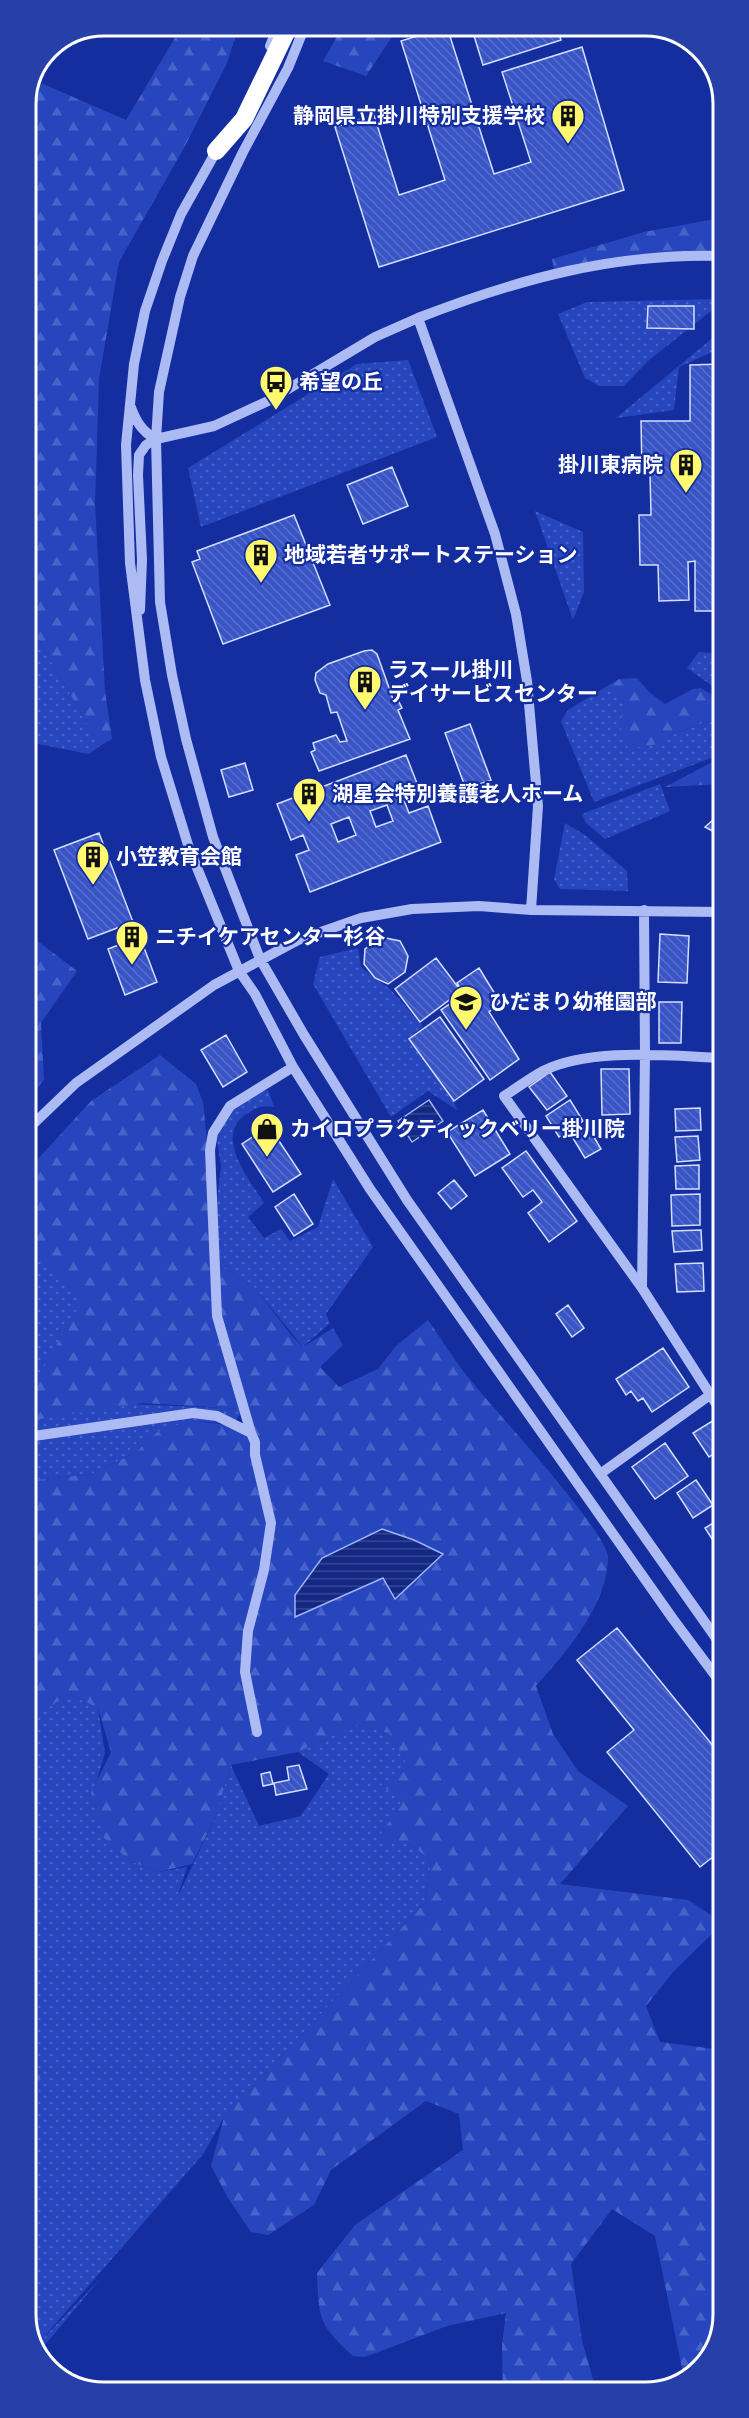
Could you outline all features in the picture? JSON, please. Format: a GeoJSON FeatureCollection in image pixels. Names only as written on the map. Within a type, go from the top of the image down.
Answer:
{"type":"FeatureCollection","features":[{"type":"Feature","properties":{"kind":"highway"},"geometry":{"type":"LineString","coordinates":[[216,151],[244,119],[284,36]]}},
{"type":"Feature","properties":{"kind":"street"},"geometry":{"type":"LineString","coordinates":[[274,36],[255,79],[181,214],[162,261],[145,311],[129,400],[127,509],[130,563],[139,639],[157,735],[172,791],[203,885],[239,970],[255,994],[293,1067],[370,1189],[713,1672]]}},
{"type":"Feature","properties":{"kind":"street"},"geometry":{"type":"LineString","coordinates":[[301,36],[288,68],[234,170],[193,256],[166,351],[159,392],[156,439],[160,602],[172,675],[186,739],[213,837],[260,959],[406,1200],[713,1634]]}},
{"type":"Feature","properties":{"kind":"street"},"geometry":{"type":"LineString","coordinates":[[139,639],[142,560],[139,465],[140,454],[146,445],[156,439],[214,426],[268,401],[375,337],[473,297],[541,276],[616,261],[686,255],[713,256]]}},
{"type":"Feature","properties":{"kind":"street"},"geometry":{"type":"LineString","coordinates":[[418,318],[495,534],[516,614],[527,681],[538,806],[531,910]]}},
{"type":"Feature","properties":{"kind":"street"},"geometry":{"type":"LineString","coordinates":[[129,400],[139,426],[146,434],[156,439]]}},
{"type":"Feature","properties":{"kind":"street"},"geometry":{"type":"LineString","coordinates":[[36,1121],[75,1083],[168,1016],[239,970],[298,940],[371,916],[412,909],[479,906],[531,910],[713,912]]}},
{"type":"Feature","properties":{"kind":"street"},"geometry":{"type":"LineString","coordinates":[[642,1288],[644,910]]}},
{"type":"Feature","properties":{"kind":"street"},"geometry":{"type":"LineString","coordinates":[[713,1058],[645,1055],[577,1059],[544,1070],[504,1096],[642,1288],[713,1400]]}},
{"type":"Feature","properties":{"kind":"street"},"geometry":{"type":"LineString","coordinates":[[257,1732],[245,1672],[248,1631],[264,1570],[271,1523],[255,1455],[255,1442],[218,1316],[210,1150],[213,1133],[230,1106],[293,1067]]}},
{"type":"Feature","properties":{"kind":"street"},"geometry":{"type":"LineString","coordinates":[[600,1474],[713,1395]]}},
{"type":"Feature","properties":{"kind":"street"},"geometry":{"type":"LineString","coordinates":[[36,1436],[193,1413],[217,1416],[251,1433]]}},
{"type":"Feature","properties":{"kind":"green space"},"geometry":{"type":"Polygon","coordinates":[[[176,36],[236,36],[227,63],[184,148],[119,262],[99,379],[95,504],[105,691],[112,739],[100,746],[36,635],[36,104],[40,82],[126,120],[176,36]]]}},
{"type":"Feature","properties":{"kind":"green space"},"geometry":{"type":"Polygon","coordinates":[[[337,36],[392,36],[366,76],[323,61],[337,36]]]}},
{"type":"Feature","properties":{"kind":"green space"},"geometry":{"type":"Polygon","coordinates":[[[713,219],[713,255],[554,269],[552,259],[644,232],[713,219]]]}},
{"type":"Feature","properties":{"kind":"green space"},"geometry":{"type":"Polygon","coordinates":[[[713,299],[713,310],[648,361],[624,386],[599,386],[585,378],[558,314],[587,302],[713,299]]]}},
{"type":"Feature","properties":{"kind":"green space"},"geometry":{"type":"Polygon","coordinates":[[[713,338],[713,352],[679,367],[674,410],[616,418],[713,338]]]}},
{"type":"Feature","properties":{"kind":"green space"},"geometry":{"type":"Polygon","coordinates":[[[408,360],[437,437],[201,527],[188,468],[357,364],[408,360]]]}},
{"type":"Feature","properties":{"kind":"green space"},"geometry":{"type":"Polygon","coordinates":[[[535,511],[583,532],[584,592],[573,620],[535,511]]]}},
{"type":"Feature","properties":{"kind":"green space"},"geometry":{"type":"Polygon","coordinates":[[[36,635],[100,746],[89,754],[36,743],[36,635]]]}},
{"type":"Feature","properties":{"kind":"green space"},"geometry":{"type":"Polygon","coordinates":[[[699,652],[713,653],[713,687],[687,668],[699,652]]]}},
{"type":"Feature","properties":{"kind":"green space"},"geometry":{"type":"Polygon","coordinates":[[[637,678],[649,692],[665,704],[693,689],[701,688],[713,695],[713,723],[709,721],[676,733],[658,744],[628,749],[619,724],[623,704],[612,686],[619,679],[637,678]]]}},
{"type":"Feature","properties":{"kind":"green space"},"geometry":{"type":"Polygon","coordinates":[[[619,679],[624,710],[658,744],[676,733],[710,721],[713,722],[713,757],[594,802],[561,721],[568,710],[619,679]]]}},
{"type":"Feature","properties":{"kind":"green space"},"geometry":{"type":"Polygon","coordinates":[[[713,762],[713,784],[665,787],[713,762]]]}},
{"type":"Feature","properties":{"kind":"green space"},"geometry":{"type":"Polygon","coordinates":[[[660,784],[670,811],[605,839],[586,823],[582,814],[660,784]]]}},
{"type":"Feature","properties":{"kind":"green space"},"geometry":{"type":"Polygon","coordinates":[[[565,823],[585,835],[627,871],[628,891],[560,889],[554,879],[565,823]]]}},
{"type":"Feature","properties":{"kind":"green space"},"geometry":{"type":"Polygon","coordinates":[[[36,940],[77,971],[41,1023],[44,1080],[36,1089],[36,940]]]}},
{"type":"Feature","properties":{"kind":"green space"},"geometry":{"type":"Polygon","coordinates":[[[358,948],[361,967],[391,990],[423,1026],[409,1038],[454,1101],[457,1110],[428,1091],[391,1117],[313,984],[320,957],[358,948]]]}},
{"type":"Feature","properties":{"kind":"green space"},"geometry":{"type":"Polygon","coordinates":[[[160,1055],[196,1084],[203,1102],[213,1200],[210,1276],[218,1314],[216,1263],[256,1289],[303,1347],[333,1328],[343,1345],[320,1367],[339,1387],[378,1369],[396,1346],[428,1320],[467,1376],[549,1471],[603,1544],[608,1558],[606,1576],[593,1611],[572,1643],[536,1686],[553,1734],[578,1771],[628,1806],[560,1884],[688,1900],[713,1916],[713,1933],[673,1972],[646,2006],[660,2042],[713,2049],[712,2328],[699,2356],[683,2371],[655,2236],[612,2209],[571,2264],[582,2340],[594,2382],[503,2382],[502,2345],[506,2313],[447,2326],[365,2357],[353,2356],[333,2336],[320,2311],[317,2273],[355,2225],[463,2150],[459,2114],[426,2101],[331,2170],[314,2205],[268,2235],[251,2232],[228,2198],[211,2166],[224,2117],[425,1903],[431,1860],[408,1843],[377,1840],[405,1798],[380,1786],[409,1768],[389,1733],[356,1725],[298,1752],[231,1765],[215,1818],[192,1864],[158,1872],[130,1861],[104,1838],[91,1793],[111,1752],[98,1708],[70,1694],[36,1715],[36,1480],[92,1474],[136,1452],[156,1433],[168,1427],[196,1421],[227,1425],[250,1439],[243,1409],[143,1403],[36,1420],[36,1381],[83,1299],[36,1258],[36,1161],[91,1101],[160,1055]]]}},
{"type":"Feature","properties":{"kind":"green space"},"geometry":{"type":"Polygon","coordinates":[[[268,1090],[274,1107],[260,1107],[248,1113],[238,1122],[233,1133],[233,1144],[237,1157],[264,1203],[248,1217],[264,1238],[281,1229],[290,1241],[318,1227],[333,1179],[373,1247],[326,1314],[330,1323],[303,1347],[256,1289],[216,1263],[214,1227],[221,1166],[217,1141],[222,1119],[242,1099],[268,1090]]]}},
{"type":"Feature","properties":{"kind":"green space"},"geometry":{"type":"Polygon","coordinates":[[[36,1258],[84,1299],[36,1381],[36,1258]]]}},
{"type":"Feature","properties":{"kind":"green space"},"geometry":{"type":"Polygon","coordinates":[[[131,1404],[244,1409],[233,1424],[196,1421],[156,1433],[136,1452],[92,1474],[36,1480],[37,1419],[131,1404]]]}},
{"type":"Feature","properties":{"kind":"green space"},"geometry":{"type":"Polygon","coordinates":[[[70,1694],[98,1708],[105,1753],[97,1780],[103,1835],[130,1861],[158,1872],[187,1867],[178,1896],[215,1818],[231,1765],[259,1826],[301,1816],[329,1774],[298,1752],[356,1725],[390,1733],[409,1768],[408,1843],[431,1860],[425,1903],[224,2117],[204,2153],[41,2340],[36,2314],[36,2109],[38,2103],[36,2087],[36,1715],[70,1694]]]}},
{"type":"Feature","properties":{"kind":"green space"},"geometry":{"type":"Polygon","coordinates":[[[36,2068],[40,2077],[36,2109],[36,2068]]]}},
{"type":"Feature","properties":{"kind":"green space"},"geometry":{"type":"Polygon","coordinates":[[[100,2279],[44,2346],[41,2340],[100,2279]]]}},
{"type":"Feature","properties":{"kind":"shaded area"},"geometry":{"type":"Polygon","coordinates":[[[429,1100],[443,1121],[412,1142],[398,1121],[429,1100]]]}},
{"type":"Feature","properties":{"kind":"shaded area"},"geometry":{"type":"Polygon","coordinates":[[[382,1529],[414,1540],[443,1554],[395,1599],[383,1578],[295,1617],[295,1595],[322,1558],[382,1529]]]}},
{"type":"Feature","properties":{"kind":"building","name":"静岡県立掛川特別支援学校"},"geometry":{"type":"Polygon","coordinates":[[[417,36],[450,36],[494,174],[531,162],[502,72],[582,47],[624,190],[379,267],[335,127],[374,115],[399,195],[445,180],[401,41],[417,36]]]}},
{"type":"Feature","properties":{"kind":"building"},"geometry":{"type":"Polygon","coordinates":[[[474,36],[560,36],[561,40],[483,65],[474,36]]]}},
{"type":"Feature","properties":{"kind":"building"},"geometry":{"type":"Polygon","coordinates":[[[648,306],[694,306],[694,329],[647,328],[648,306]]]}},
{"type":"Feature","properties":{"kind":"building","name":"掛川東病院"},"geometry":{"type":"Polygon","coordinates":[[[713,364],[713,611],[695,611],[695,561],[688,562],[689,600],[659,601],[658,565],[640,565],[639,515],[651,515],[650,473],[642,473],[641,421],[690,421],[690,365],[713,364]]]}},
{"type":"Feature","properties":{"kind":"building"},"geometry":{"type":"Polygon","coordinates":[[[392,467],[408,506],[363,524],[347,485],[392,467]]]}},
{"type":"Feature","properties":{"kind":"building","name":"地域若者サポートステーション"},"geometry":{"type":"Polygon","coordinates":[[[294,515],[330,605],[223,644],[192,562],[200,559],[197,551],[294,515]]]}},
{"type":"Feature","properties":{"kind":"building","name":"ラスール掛川 デイサービスセンター"},"geometry":{"type":"Polygon","coordinates":[[[372,650],[377,654],[393,699],[397,698],[402,708],[398,710],[410,739],[319,771],[311,752],[315,750],[313,743],[336,735],[340,742],[347,741],[337,712],[331,713],[326,695],[320,693],[315,680],[316,673],[328,664],[372,650]]]}},
{"type":"Feature","properties":{"kind":"building"},"geometry":{"type":"Polygon","coordinates":[[[470,724],[491,780],[466,789],[445,733],[470,724]]]}},
{"type":"Feature","properties":{"kind":"building","name":"湖星会特別養護老人ホーム"},"geometry":{"type":"Polygon","coordinates":[[[406,755],[420,791],[403,798],[409,813],[428,806],[441,842],[310,892],[296,855],[309,850],[303,835],[291,840],[277,804],[406,755]],[[387,805],[370,811],[376,827],[393,821],[387,805]],[[349,817],[331,824],[338,842],[356,835],[349,817]]]}},
{"type":"Feature","properties":{"kind":"building"},"geometry":{"type":"Polygon","coordinates":[[[245,763],[253,790],[229,797],[221,770],[245,763]]]}},
{"type":"Feature","properties":{"kind":"building"},"geometry":{"type":"Polygon","coordinates":[[[713,820],[713,831],[705,827],[713,820]]]}},
{"type":"Feature","properties":{"kind":"building","name":"小笠教育会館"},"geometry":{"type":"Polygon","coordinates":[[[99,833],[133,922],[88,939],[54,850],[99,833]]]}},
{"type":"Feature","properties":{"kind":"building"},"geometry":{"type":"Polygon","coordinates":[[[660,934],[689,936],[687,983],[658,982],[660,934]]]}},
{"type":"Feature","properties":{"kind":"building","name":"ニチイケアセンター杉谷"},"geometry":{"type":"Polygon","coordinates":[[[140,937],[157,982],[125,995],[108,949],[140,937]]]}},
{"type":"Feature","properties":{"kind":"building"},"geometry":{"type":"Polygon","coordinates":[[[381,937],[400,941],[408,956],[405,972],[388,984],[375,978],[364,964],[365,949],[381,937]]]}},
{"type":"Feature","properties":{"kind":"building"},"geometry":{"type":"Polygon","coordinates":[[[436,958],[461,991],[420,1022],[395,989],[436,958]]]}},
{"type":"Feature","properties":{"kind":"building"},"geometry":{"type":"Polygon","coordinates":[[[479,968],[500,1002],[489,1012],[519,1059],[490,1080],[441,1010],[464,994],[457,983],[479,968]]]}},
{"type":"Feature","properties":{"kind":"building"},"geometry":{"type":"Polygon","coordinates":[[[659,1002],[682,1002],[681,1043],[659,1043],[659,1002]]]}},
{"type":"Feature","properties":{"kind":"building"},"geometry":{"type":"Polygon","coordinates":[[[440,1017],[484,1079],[454,1101],[409,1039],[440,1017]]]}},
{"type":"Feature","properties":{"kind":"building"},"geometry":{"type":"Polygon","coordinates":[[[226,1035],[247,1072],[223,1087],[201,1050],[226,1035]]]}},
{"type":"Feature","properties":{"kind":"building"},"geometry":{"type":"Polygon","coordinates":[[[601,1069],[629,1069],[630,1114],[602,1115],[601,1069]]]}},
{"type":"Feature","properties":{"kind":"building"},"geometry":{"type":"Polygon","coordinates":[[[550,1072],[567,1096],[547,1110],[529,1087],[550,1072]]]}},
{"type":"Feature","properties":{"kind":"building"},"geometry":{"type":"Polygon","coordinates":[[[570,1100],[583,1121],[559,1137],[546,1116],[570,1100]]]}},
{"type":"Feature","properties":{"kind":"building"},"geometry":{"type":"Polygon","coordinates":[[[700,1108],[701,1130],[676,1131],[675,1109],[700,1108]]]}},
{"type":"Feature","properties":{"kind":"building"},"geometry":{"type":"Polygon","coordinates":[[[483,1110],[510,1154],[475,1176],[447,1132],[483,1110]]]}},
{"type":"Feature","properties":{"kind":"building"},"geometry":{"type":"Polygon","coordinates":[[[587,1125],[601,1149],[585,1158],[571,1135],[587,1125]]]}},
{"type":"Feature","properties":{"kind":"building"},"geometry":{"type":"Polygon","coordinates":[[[269,1126],[301,1174],[273,1192],[242,1144],[269,1126]]]}},
{"type":"Feature","properties":{"kind":"building"},"geometry":{"type":"Polygon","coordinates":[[[698,1136],[700,1160],[677,1162],[675,1137],[698,1136]]]}},
{"type":"Feature","properties":{"kind":"building"},"geometry":{"type":"Polygon","coordinates":[[[526,1151],[577,1221],[549,1242],[528,1213],[542,1202],[533,1190],[523,1197],[502,1168],[526,1151]]]}},
{"type":"Feature","properties":{"kind":"building"},"geometry":{"type":"Polygon","coordinates":[[[699,1165],[699,1189],[676,1189],[675,1166],[699,1165]]]}},
{"type":"Feature","properties":{"kind":"building"},"geometry":{"type":"Polygon","coordinates":[[[454,1180],[467,1196],[451,1209],[438,1193],[454,1180]]]}},
{"type":"Feature","properties":{"kind":"building"},"geometry":{"type":"Polygon","coordinates":[[[294,1194],[313,1224],[294,1236],[275,1207],[294,1194]]]}},
{"type":"Feature","properties":{"kind":"building"},"geometry":{"type":"Polygon","coordinates":[[[700,1194],[700,1225],[672,1226],[671,1195],[700,1194]]]}},
{"type":"Feature","properties":{"kind":"building"},"geometry":{"type":"Polygon","coordinates":[[[701,1230],[702,1250],[674,1252],[672,1231],[701,1230]]]}},
{"type":"Feature","properties":{"kind":"building"},"geometry":{"type":"Polygon","coordinates":[[[703,1263],[704,1291],[677,1292],[675,1264],[703,1263]]]}},
{"type":"Feature","properties":{"kind":"building"},"geometry":{"type":"Polygon","coordinates":[[[568,1305],[584,1328],[572,1337],[556,1314],[568,1305]]]}},
{"type":"Feature","properties":{"kind":"building"},"geometry":{"type":"Polygon","coordinates":[[[663,1348],[689,1387],[652,1412],[643,1398],[638,1401],[631,1391],[626,1395],[616,1379],[663,1348]]]}},
{"type":"Feature","properties":{"kind":"building"},"geometry":{"type":"Polygon","coordinates":[[[713,1421],[713,1454],[709,1457],[693,1433],[713,1421]]]}},
{"type":"Feature","properties":{"kind":"building"},"geometry":{"type":"Polygon","coordinates":[[[665,1443],[688,1476],[655,1499],[632,1467],[665,1443]]]}},
{"type":"Feature","properties":{"kind":"building"},"geometry":{"type":"Polygon","coordinates":[[[696,1480],[713,1505],[693,1518],[677,1493],[696,1480]]]}},
{"type":"Feature","properties":{"kind":"building"},"geometry":{"type":"Polygon","coordinates":[[[713,1523],[713,1540],[705,1528],[713,1523]]]}},
{"type":"Feature","properties":{"kind":"building"},"geometry":{"type":"Polygon","coordinates":[[[617,1628],[713,1746],[713,1857],[700,1867],[607,1752],[634,1730],[577,1660],[617,1628]]]}},
{"type":"Feature","properties":{"kind":"building"},"geometry":{"type":"Polygon","coordinates":[[[299,1765],[307,1789],[276,1795],[274,1783],[289,1780],[287,1767],[299,1765]]]}},
{"type":"Feature","properties":{"kind":"building"},"geometry":{"type":"Polygon","coordinates":[[[270,1772],[273,1784],[263,1786],[261,1774],[270,1772]]]}},
{"type":"Feature","properties":{"kind":"place","name":"静岡県立掛川特別支援学校"},"geometry":{"type":"Point","coordinates":[568,145]}},
{"type":"Feature","properties":{"kind":"place","name":"希望の丘"},"geometry":{"type":"Point","coordinates":[276,411]}},
{"type":"Feature","properties":{"kind":"place","name":"掛川東病院"},"geometry":{"type":"Point","coordinates":[686,494]}},
{"type":"Feature","properties":{"kind":"place","name":"地域若者サポートステーション"},"geometry":{"type":"Point","coordinates":[261,584]}},
{"type":"Feature","properties":{"kind":"place","name":"ラスール掛川 デイサービスセンター"},"geometry":{"type":"Point","coordinates":[365,711]}},
{"type":"Feature","properties":{"kind":"place","name":"湖星会特別養護老人ホーム"},"geometry":{"type":"Point","coordinates":[309,823]}},
{"type":"Feature","properties":{"kind":"place","name":"小笠教育会館"},"geometry":{"type":"Point","coordinates":[93,886]}},
{"type":"Feature","properties":{"kind":"place","name":"ニチイケアセンター杉谷"},"geometry":{"type":"Point","coordinates":[132,966]}},
{"type":"Feature","properties":{"kind":"place","name":"ひだまり幼稚園部"},"geometry":{"type":"Point","coordinates":[466,1031]}},
{"type":"Feature","properties":{"kind":"place","name":"カイロプラクティックベリー掛川院"},"geometry":{"type":"Point","coordinates":[267,1158]}}]}
